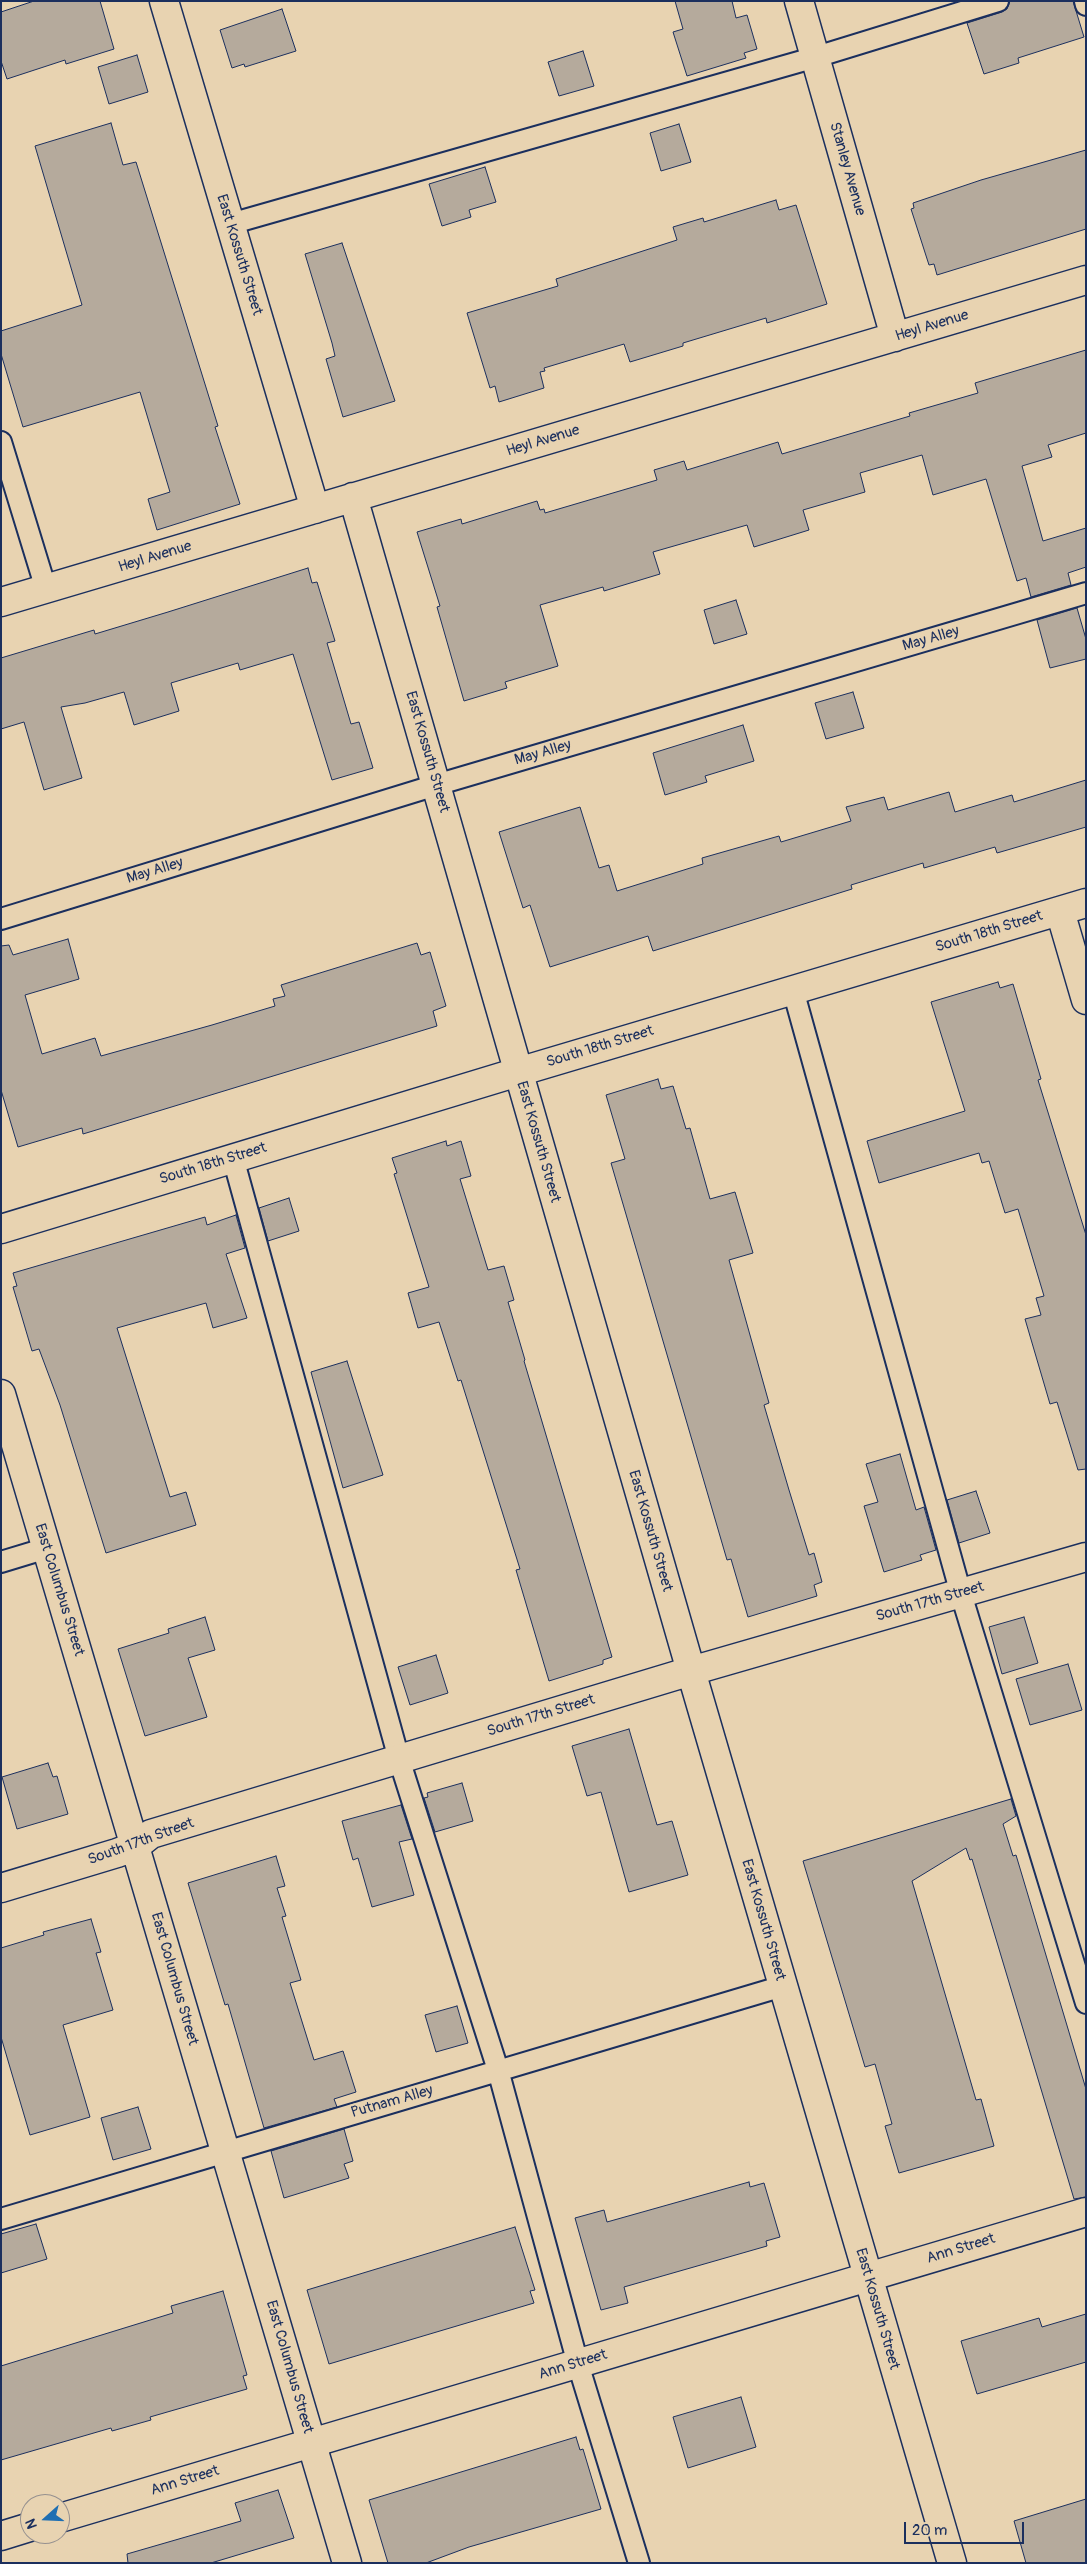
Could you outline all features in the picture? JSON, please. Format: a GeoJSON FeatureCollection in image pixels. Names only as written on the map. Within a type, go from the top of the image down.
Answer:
{"type":"FeatureCollection","features":[{"type":"Feature","properties":{"kind":"street","name":"East Kossuth Street"},"geometry":{"type":"LineString","coordinates":[[164,1],[315,509]]}},
{"type":"Feature","properties":{"kind":"street","name":"Stanley Avenue"},"geometry":{"type":"LineString","coordinates":[[799,1],[895,337]]}},
{"type":"Feature","properties":{"kind":"street","name":"Heyl Avenue"},"geometry":{"type":"LineString","coordinates":[[1,602],[1086,280]]}},
{"type":"Feature","properties":{"kind":"street","name":"East Kossuth Street"},"geometry":{"type":"LineString","coordinates":[[353,497],[691,1671],[867,2278],[952,2563]]}},
{"type":"Feature","properties":{"kind":"street","name":"South 18th Street"},"geometry":{"type":"LineString","coordinates":[[1,1229],[518,1072],[1086,903]]}},
{"type":"Feature","properties":{"kind":"street"},"geometry":{"type":"LineString","coordinates":[[1060,911],[1086,1000]]}},
{"type":"Feature","properties":{"kind":"street","name":"East Columbus Street"},"geometry":{"type":"LineString","coordinates":[[1,1394],[347,2563]]}},
{"type":"Feature","properties":{"kind":"street","name":"South 17th Street"},"geometry":{"type":"LineString","coordinates":[[1,1888],[136,1846],[151,1834],[691,1671],[1086,1557]]}},
{"type":"Feature","properties":{"kind":"street","name":"Ann Street"},"geometry":{"type":"LineString","coordinates":[[70,2515],[1086,2212]]}},
{"type":"Feature","properties":{"kind":"street"},"geometry":{"type":"LineString","coordinates":[[1,2536],[20,2530]]}},
{"type":"Feature","properties":{"kind":"lane"},"geometry":{"type":"LineString","coordinates":[[230,224],[816,57],[998,1]]}},
{"type":"Feature","properties":{"kind":"lane"},"geometry":{"type":"LineString","coordinates":[[1084,1],[1086,5]]}},
{"type":"Feature","properties":{"kind":"lane"},"geometry":{"type":"LineString","coordinates":[[1,442],[46,589]]}},
{"type":"Feature","properties":{"kind":"lane","name":"May Alley"},"geometry":{"type":"LineString","coordinates":[[1,919],[436,785],[1086,593]]}},
{"type":"Feature","properties":{"kind":"lane"},"geometry":{"type":"LineString","coordinates":[[793,990],[961,1594],[1086,2003]]}},
{"type":"Feature","properties":{"kind":"lane"},"geometry":{"type":"LineString","coordinates":[[233,1158],[399,1759],[498,2070],[578,2364],[639,2563]]}},
{"type":"Feature","properties":{"kind":"lane"},"geometry":{"type":"LineString","coordinates":[[1,1562],[47,1548]]}},
{"type":"Feature","properties":{"kind":"lane","name":"Putnam Alley"},"geometry":{"type":"LineString","coordinates":[[1,2219],[783,1986]]}},
{"type":"Feature","properties":{"kind":"building"},"geometry":{"type":"Polygon","coordinates":[[[34,1],[100,1],[114,49],[66,64],[65,60],[7,79],[1,61],[1,12],[34,1]]]}},
{"type":"Feature","properties":{"kind":"building"},"geometry":{"type":"Polygon","coordinates":[[[675,1],[732,1],[736,18],[747,15],[757,49],[744,53],[746,58],[687,76],[673,32],[683,29],[675,1]]]}},
{"type":"Feature","properties":{"kind":"building"},"geometry":{"type":"Polygon","coordinates":[[[1010,1],[1073,1],[1084,37],[1018,58],[1019,63],[984,74],[967,23],[1002,12],[1007,9],[1010,1]]]}},
{"type":"Feature","properties":{"kind":"building"},"geometry":{"type":"Polygon","coordinates":[[[282,9],[296,51],[245,67],[244,64],[232,68],[220,30],[282,9]]]}},
{"type":"Feature","properties":{"kind":"building"},"geometry":{"type":"Polygon","coordinates":[[[583,51],[594,86],[559,96],[548,62],[583,51]]]}},
{"type":"Feature","properties":{"kind":"building"},"geometry":{"type":"Polygon","coordinates":[[[137,55],[148,92],[109,104],[98,67],[137,55]]]}},
{"type":"Feature","properties":{"kind":"building"},"geometry":{"type":"Polygon","coordinates":[[[111,123],[123,165],[136,162],[218,426],[215,427],[240,504],[157,530],[148,499],[170,492],[140,392],[23,427],[1,354],[1,331],[82,305],[35,146],[111,123]]]}},
{"type":"Feature","properties":{"kind":"building"},"geometry":{"type":"Polygon","coordinates":[[[679,124],[691,162],[661,171],[650,133],[679,124]]]}},
{"type":"Feature","properties":{"kind":"building"},"geometry":{"type":"Polygon","coordinates":[[[1086,150],[1086,229],[937,275],[934,264],[929,265],[911,209],[914,208],[913,203],[981,180],[1086,150]]]}},
{"type":"Feature","properties":{"kind":"building"},"geometry":{"type":"Polygon","coordinates":[[[485,167],[496,202],[469,210],[471,217],[442,226],[429,184],[485,167]]]}},
{"type":"Feature","properties":{"kind":"building"},"geometry":{"type":"Polygon","coordinates":[[[776,200],[779,210],[796,205],[827,304],[767,323],[766,318],[683,343],[683,346],[630,362],[624,344],[544,368],[545,371],[540,372],[544,388],[499,402],[495,386],[490,388],[467,313],[558,286],[556,279],[677,240],[673,227],[703,218],[704,222],[776,200]]]}},
{"type":"Feature","properties":{"kind":"building"},"geometry":{"type":"Polygon","coordinates":[[[342,243],[395,401],[343,417],[326,359],[335,356],[332,343],[305,254],[342,243]]]}},
{"type":"Feature","properties":{"kind":"building"},"geometry":{"type":"Polygon","coordinates":[[[1086,350],[1086,433],[1048,445],[1052,457],[1022,466],[1043,541],[1086,528],[1086,567],[1068,573],[1071,585],[1031,597],[1026,578],[1017,581],[986,479],[933,495],[922,455],[860,473],[865,492],[803,510],[809,530],[754,547],[747,525],[653,552],[660,574],[604,591],[603,587],[540,605],[558,666],[505,682],[507,688],[464,701],[437,607],[440,606],[417,532],[461,519],[462,524],[537,501],[540,510],[544,509],[545,513],[657,480],[654,470],[684,461],[687,470],[778,442],[782,454],[910,416],[909,413],[978,393],[975,383],[1086,350]]]}},
{"type":"Feature","properties":{"kind":"building"},"geometry":{"type":"Polygon","coordinates":[[[308,568],[312,583],[317,582],[335,641],[327,643],[351,724],[359,722],[373,768],[332,780],[293,654],[240,670],[238,663],[171,683],[179,711],[134,725],[124,692],[85,703],[61,707],[82,778],[44,790],[24,722],[1,729],[1,658],[94,630],[95,634],[308,568]]]}},
{"type":"Feature","properties":{"kind":"building"},"geometry":{"type":"Polygon","coordinates":[[[736,600],[747,634],[714,644],[704,610],[736,600]]]}},
{"type":"Feature","properties":{"kind":"building"},"geometry":{"type":"Polygon","coordinates":[[[1077,608],[1086,639],[1086,659],[1050,668],[1037,620],[1077,608]]]}},
{"type":"Feature","properties":{"kind":"building"},"geometry":{"type":"Polygon","coordinates":[[[853,692],[864,728],[826,739],[815,703],[853,692]]]}},
{"type":"Feature","properties":{"kind":"building"},"geometry":{"type":"Polygon","coordinates":[[[743,725],[754,761],[705,776],[707,782],[665,795],[653,753],[743,725]]]}},
{"type":"Feature","properties":{"kind":"building"},"geometry":{"type":"Polygon","coordinates":[[[1086,780],[1086,827],[997,853],[995,847],[924,868],[923,863],[851,885],[852,889],[653,951],[648,936],[550,967],[530,905],[523,908],[499,832],[580,807],[599,868],[609,865],[617,891],[703,864],[702,858],[779,836],[781,842],[851,821],[846,807],[884,797],[888,810],[949,792],[955,812],[1012,795],[1014,802],[1086,780]]]}},
{"type":"Feature","properties":{"kind":"building"},"geometry":{"type":"Polygon","coordinates":[[[68,939],[79,979],[25,995],[42,1054],[95,1038],[101,1056],[212,1025],[275,1006],[273,999],[285,996],[281,985],[417,943],[421,955],[430,952],[446,1006],[433,1011],[437,1026],[83,1134],[82,1128],[18,1147],[1,1090],[1,946],[9,945],[13,955],[68,939]]]}},
{"type":"Feature","properties":{"kind":"building"},"geometry":{"type":"Polygon","coordinates":[[[998,982],[1000,988],[1013,984],[1041,1079],[1038,1080],[1086,1235],[1086,1469],[1078,1470],[1057,1402],[1050,1404],[1025,1319],[1041,1315],[1036,1298],[1044,1296],[1018,1209],[1005,1213],[989,1161],[982,1163],[979,1153],[879,1183],[867,1141],[965,1111],[931,1002],[998,982]]]}},
{"type":"Feature","properties":{"kind":"building"},"geometry":{"type":"Polygon","coordinates":[[[658,1079],[661,1089],[673,1086],[686,1129],[690,1128],[710,1199],[735,1192],[753,1253],[729,1260],[769,1403],[764,1405],[809,1555],[814,1553],[822,1582],[814,1585],[817,1596],[748,1617],[731,1559],[727,1560],[611,1163],[625,1159],[606,1095],[658,1079]]]}},
{"type":"Feature","properties":{"kind":"building"},"geometry":{"type":"Polygon","coordinates":[[[446,1141],[447,1146],[461,1141],[471,1176],[460,1179],[488,1270],[504,1266],[514,1300],[508,1302],[524,1361],[612,1657],[603,1660],[603,1664],[549,1681],[516,1570],[520,1569],[461,1380],[458,1381],[439,1322],[418,1328],[408,1293],[429,1287],[394,1174],[397,1173],[392,1158],[446,1141]]]}},
{"type":"Feature","properties":{"kind":"building"},"geometry":{"type":"Polygon","coordinates":[[[289,1198],[299,1231],[268,1241],[259,1208],[289,1198]]]}},
{"type":"Feature","properties":{"kind":"building"},"geometry":{"type":"Polygon","coordinates":[[[236,1215],[245,1248],[226,1254],[247,1318],[213,1328],[206,1303],[117,1328],[170,1497],[186,1492],[196,1525],[106,1553],[60,1405],[39,1349],[32,1351],[13,1287],[17,1286],[13,1273],[205,1217],[207,1225],[236,1215]]]}},
{"type":"Feature","properties":{"kind":"building"},"geometry":{"type":"Polygon","coordinates":[[[347,1361],[383,1475],[343,1488],[311,1372],[347,1361]]]}},
{"type":"Feature","properties":{"kind":"building"},"geometry":{"type":"Polygon","coordinates":[[[900,1454],[916,1510],[924,1507],[936,1550],[920,1555],[922,1560],[884,1572],[864,1506],[878,1502],[866,1464],[900,1454]]]}},
{"type":"Feature","properties":{"kind":"building"},"geometry":{"type":"Polygon","coordinates":[[[976,1491],[990,1533],[959,1543],[947,1500],[976,1491]]]}},
{"type":"Feature","properties":{"kind":"building"},"geometry":{"type":"Polygon","coordinates":[[[205,1617],[215,1650],[188,1658],[207,1717],[145,1736],[118,1649],[169,1633],[168,1629],[205,1617]]]}},
{"type":"Feature","properties":{"kind":"building"},"geometry":{"type":"Polygon","coordinates":[[[1024,1617],[1038,1663],[1002,1674],[989,1627],[1024,1617]]]}},
{"type":"Feature","properties":{"kind":"building"},"geometry":{"type":"Polygon","coordinates":[[[436,1655],[448,1693],[410,1705],[398,1667],[436,1655]]]}},
{"type":"Feature","properties":{"kind":"building"},"geometry":{"type":"Polygon","coordinates":[[[1068,1664],[1082,1710],[1030,1725],[1016,1679],[1068,1664]]]}},
{"type":"Feature","properties":{"kind":"building"},"geometry":{"type":"Polygon","coordinates":[[[629,1729],[657,1825],[672,1821],[688,1875],[629,1892],[601,1792],[587,1796],[572,1746],[629,1729]]]}},
{"type":"Feature","properties":{"kind":"building"},"geometry":{"type":"Polygon","coordinates":[[[48,1763],[53,1777],[57,1776],[68,1814],[17,1829],[2,1777],[48,1763]]]}},
{"type":"Feature","properties":{"kind":"building"},"geometry":{"type":"Polygon","coordinates":[[[462,1783],[473,1821],[435,1832],[424,1798],[428,1797],[427,1793],[462,1783]]]}},
{"type":"Feature","properties":{"kind":"building"},"geometry":{"type":"Polygon","coordinates":[[[1011,1799],[1016,1816],[1003,1824],[1013,1856],[1016,1855],[1086,2089],[1086,2197],[1074,2199],[972,1859],[970,1860],[966,1848],[912,1881],[976,2100],[981,2099],[994,2146],[899,2173],[885,2126],[892,2124],[875,2064],[865,2067],[803,1861],[1011,1799]]]}},
{"type":"Feature","properties":{"kind":"building"},"geometry":{"type":"Polygon","coordinates":[[[401,1805],[412,1839],[399,1842],[414,1895],[372,1907],[358,1858],[353,1860],[342,1821],[401,1805]]]}},
{"type":"Feature","properties":{"kind":"building"},"geometry":{"type":"Polygon","coordinates":[[[276,1856],[285,1886],[277,1888],[286,1916],[282,1917],[301,1980],[290,1983],[314,2060],[343,2051],[356,2092],[334,2099],[337,2107],[264,2128],[228,2004],[225,2005],[188,1883],[276,1856]]]}},
{"type":"Feature","properties":{"kind":"building"},"geometry":{"type":"Polygon","coordinates":[[[91,1919],[101,1952],[96,1953],[113,2010],[63,2025],[90,2117],[30,2135],[1,2037],[1,1948],[44,1935],[43,1932],[91,1919]]]}},
{"type":"Feature","properties":{"kind":"building"},"geometry":{"type":"Polygon","coordinates":[[[457,2006],[468,2043],[436,2052],[425,2015],[457,2006]]]}},
{"type":"Feature","properties":{"kind":"building"},"geometry":{"type":"Polygon","coordinates":[[[138,2107],[151,2149],[113,2160],[101,2118],[138,2107]]]}},
{"type":"Feature","properties":{"kind":"building"},"geometry":{"type":"Polygon","coordinates":[[[344,2129],[353,2161],[344,2164],[349,2178],[284,2198],[271,2151],[344,2129]]]}},
{"type":"Feature","properties":{"kind":"building"},"geometry":{"type":"Polygon","coordinates":[[[749,2182],[750,2187],[764,2183],[780,2237],[766,2241],[767,2246],[624,2287],[628,2303],[601,2310],[575,2218],[604,2210],[607,2222],[749,2182]]]}},
{"type":"Feature","properties":{"kind":"building"},"geometry":{"type":"Polygon","coordinates":[[[36,2224],[47,2259],[1,2273],[1,2234],[36,2224]]]}},
{"type":"Feature","properties":{"kind":"building"},"geometry":{"type":"Polygon","coordinates":[[[515,2227],[535,2290],[530,2291],[534,2303],[329,2364],[307,2290],[515,2227]]]}},
{"type":"Feature","properties":{"kind":"building"},"geometry":{"type":"Polygon","coordinates":[[[223,2291],[247,2375],[243,2376],[247,2389],[150,2417],[151,2420],[112,2431],[111,2428],[1,2460],[1,2366],[173,2313],[171,2306],[223,2291]]]}},
{"type":"Feature","properties":{"kind":"building"},"geometry":{"type":"Polygon","coordinates":[[[1086,2314],[1086,2362],[977,2394],[961,2341],[1039,2318],[1042,2327],[1086,2314]]]}},
{"type":"Feature","properties":{"kind":"building"},"geometry":{"type":"Polygon","coordinates":[[[741,2397],[756,2447],[688,2468],[673,2417],[741,2397]]]}},
{"type":"Feature","properties":{"kind":"building"},"geometry":{"type":"Polygon","coordinates":[[[576,2437],[580,2450],[583,2449],[601,2509],[469,2547],[426,2563],[388,2563],[369,2500],[576,2437]]]}},
{"type":"Feature","properties":{"kind":"building"},"geometry":{"type":"Polygon","coordinates":[[[278,2490],[294,2538],[211,2563],[128,2563],[127,2554],[241,2521],[235,2503],[278,2490]]]}},
{"type":"Feature","properties":{"kind":"building"},"geometry":{"type":"Polygon","coordinates":[[[1086,2499],[1086,2563],[1026,2563],[1014,2521],[1086,2499]]]}}]}
